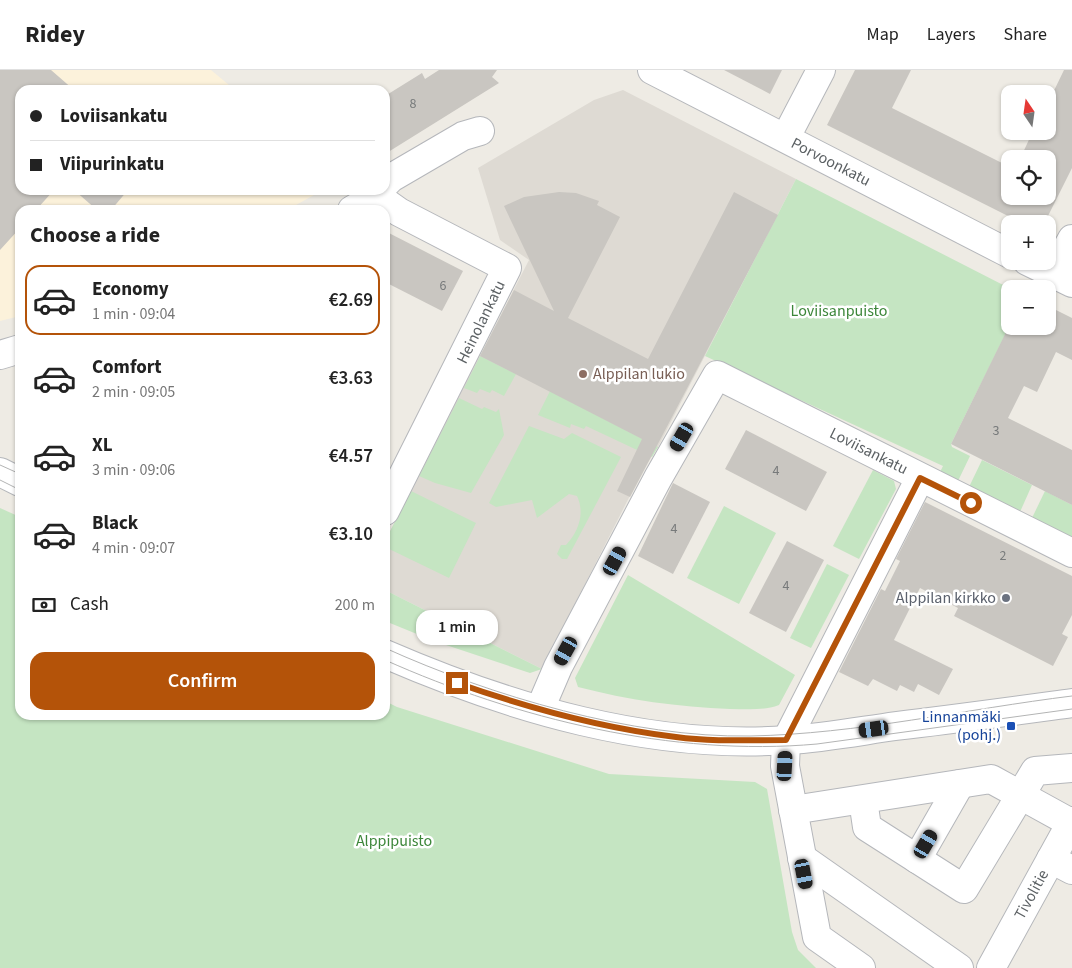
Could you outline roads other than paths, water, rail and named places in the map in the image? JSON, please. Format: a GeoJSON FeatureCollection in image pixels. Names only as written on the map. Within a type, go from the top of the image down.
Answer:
{"type":"FeatureCollection","features":[{"type":"Feature","properties":{"kind":"street","name":"Porvoonkatu"},"geometry":{"type":"LineString","coordinates":[[652,70],[786,137],[1001,249]]}},
{"type":"Feature","properties":{"kind":"street"},"geometry":{"type":"LineString","coordinates":[[786,137],[821,70]]}},
{"type":"Feature","properties":{"kind":"street"},"geometry":{"type":"LineString","coordinates":[[390,180],[463,136],[480,131]]}},
{"type":"Feature","properties":{"kind":"street"},"geometry":{"type":"LineString","coordinates":[[359,205],[373,195]]}},
{"type":"Feature","properties":{"kind":"street","name":"Heinolankatu"},"geometry":{"type":"LineString","coordinates":[[384,195],[399,212],[508,268],[390,501]]}},
{"type":"Feature","properties":{"kind":"street"},"geometry":{"type":"LineString","coordinates":[[1045,270],[1063,279],[1072,239]]}},
{"type":"Feature","properties":{"kind":"street"},"geometry":{"type":"LineString","coordinates":[[0,355],[15,350]]}},
{"type":"Feature","properties":{"kind":"street","name":"Loviisankatu"},"geometry":{"type":"LineString","coordinates":[[540,709],[576,617],[717,375],[1072,553]]}},
{"type":"Feature","properties":{"kind":"street"},"geometry":{"type":"LineString","coordinates":[[0,472],[15,480]]}},
{"type":"Feature","properties":{"kind":"street"},"geometry":{"type":"LineString","coordinates":[[861,968],[816,937],[793,810],[786,753],[920,478]]}},
{"type":"Feature","properties":{"kind":"street"},"geometry":{"type":"LineString","coordinates":[[390,656],[472,688],[540,709],[603,725],[786,753],[1072,702]]}},
{"type":"Feature","properties":{"kind":"street"},"geometry":{"type":"LineString","coordinates":[[863,800],[867,827],[964,889],[1036,771],[1072,768]]}},
{"type":"Feature","properties":{"kind":"street"},"geometry":{"type":"LineString","coordinates":[[793,810],[992,780],[1071,822]]}},
{"type":"Feature","properties":{"kind":"street"},"geometry":{"type":"LineString","coordinates":[[917,859],[960,784]]}},
{"type":"Feature","properties":{"kind":"street","name":"Tivolitie"},"geometry":{"type":"LineString","coordinates":[[991,968],[1062,865],[1071,822]]}},
{"type":"Feature","properties":{"kind":"street"},"geometry":{"type":"LineString","coordinates":[[802,858],[959,968]]}},
{"type":"Feature","properties":{"kind":"tram line"},"geometry":{"type":"LineString","coordinates":[[0,465],[15,472]]}},
{"type":"Feature","properties":{"kind":"tram line"},"geometry":{"type":"LineString","coordinates":[[0,480],[15,488]]}},
{"type":"Feature","properties":{"kind":"tram line"},"geometry":{"type":"LineString","coordinates":[[390,650],[470,682],[563,711],[611,722],[705,735],[750,736],[831,731],[1072,696]]}},
{"type":"Feature","properties":{"kind":"tram line"},"geometry":{"type":"LineString","coordinates":[[390,662],[488,700],[542,716],[596,729],[652,739],[707,745],[763,747],[817,744],[1072,709]]}},
{"type":"Feature","properties":{"kind":"place","name":"Alppilan lukio"},"geometry":{"type":"Point","coordinates":[583,374]}},
{"type":"Feature","properties":{"kind":"place","name":"Alppilan kirkko"},"geometry":{"type":"Point","coordinates":[1006,598]}},
{"type":"Feature","properties":{"kind":"place","name":"Linnanmäki (pohj.)"},"geometry":{"type":"Point","coordinates":[1011,726]}},
{"type":"Feature","properties":{"kind":"park label","name":"Loviisanpuisto"},"geometry":{"type":"Point","coordinates":[839,311]}},
{"type":"Feature","properties":{"kind":"park label","name":"Alppipuisto"},"geometry":{"type":"Point","coordinates":[394,841]}}]}
